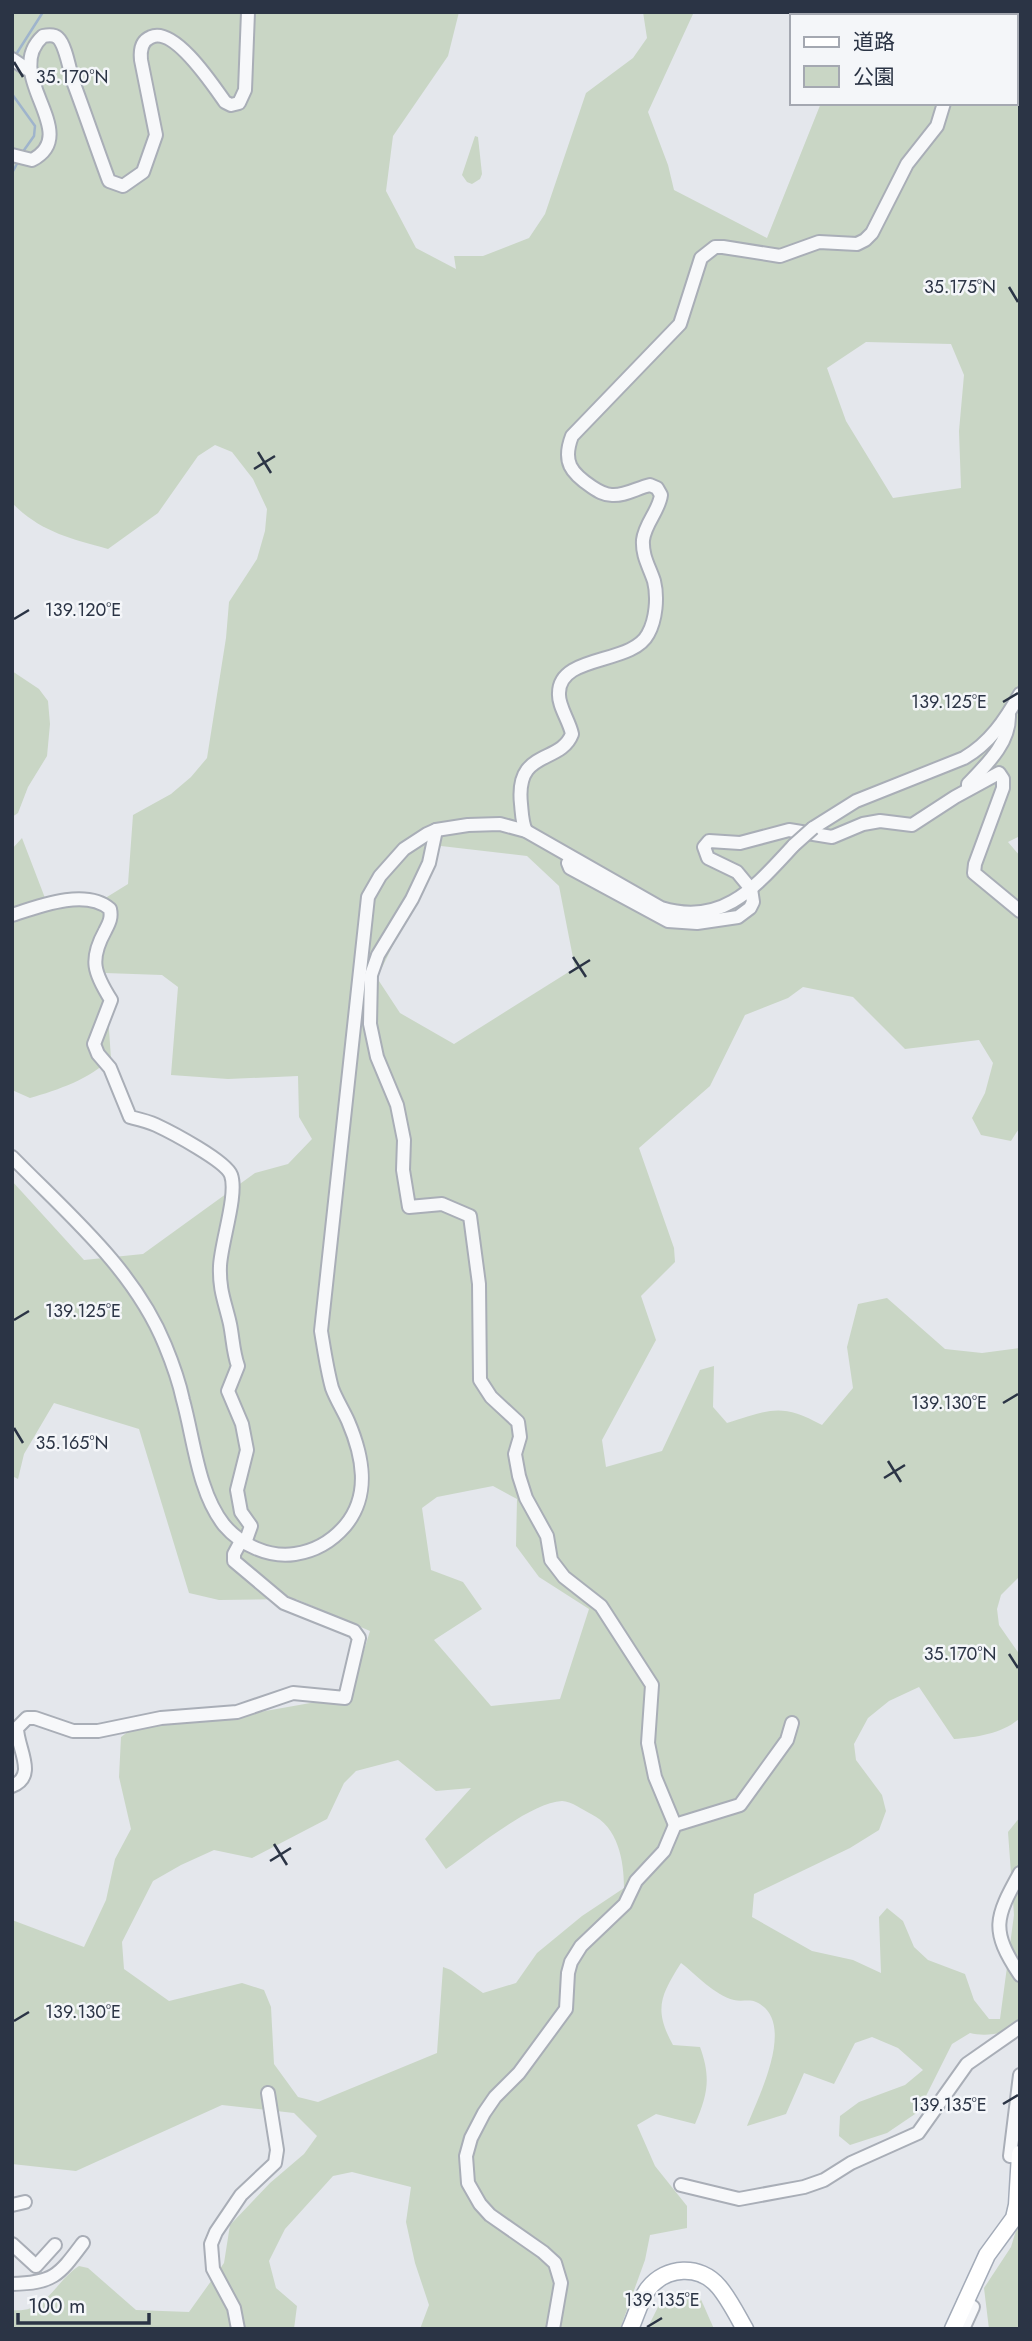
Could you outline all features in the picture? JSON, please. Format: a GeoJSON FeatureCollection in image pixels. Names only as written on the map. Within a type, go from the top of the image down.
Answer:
{"type":"FeatureCollection","features":[{"type":"Feature","properties":{"kind":"main road"},"geometry":{"type":"LineString","coordinates":[[953,2329],[986,2255],[1014,2218],[1019,2156]]}},
{"type":"Feature","properties":{"kind":"main road"},"geometry":{"type":"LineString","coordinates":[[631,2329],[649,2288],[664,2276],[689,2270],[702,2274],[719,2287],[745,2329]]}},
{"type":"Feature","properties":{"kind":"street"},"geometry":{"type":"LineString","coordinates":[[13,155],[32,160],[40,156],[48,145],[50,134],[20,64],[43,36],[52,35],[63,45],[109,181],[123,186],[143,172],[156,135],[141,60],[140,49],[146,40],[159,35],[178,45],[231,106],[239,103],[245,90],[248,12]]}},
{"type":"Feature","properties":{"kind":"street"},"geometry":{"type":"LineString","coordinates":[[526,831],[519,789],[524,775],[530,766],[566,743],[572,734],[558,694],[561,685],[577,668],[595,660],[626,653],[639,646],[654,621],[654,583],[644,558],[643,539],[646,528],[660,504],[661,495],[657,488],[650,485],[625,494],[602,494],[576,476],[568,463],[567,447],[572,436],[680,324],[697,267],[707,252],[715,247],[723,247],[780,257],[820,242],[857,244],[865,240],[872,233],[907,164],[937,126],[943,105]]}},
{"type":"Feature","properties":{"kind":"street"},"geometry":{"type":"LineString","coordinates":[[12,1157],[127,1276],[153,1317],[183,1396],[199,1466],[214,1508],[224,1525],[243,1542],[277,1554],[310,1550],[337,1534],[353,1515],[362,1494],[362,1461],[332,1388],[321,1331],[368,897],[380,876],[404,849],[436,830],[500,824],[526,831],[641,897],[678,913],[696,915],[722,908],[751,889],[813,828],[856,801],[964,758],[989,739],[1009,715],[1020,694]]}},
{"type":"Feature","properties":{"kind":"street"},"geometry":{"type":"LineString","coordinates":[[968,789],[968,783],[986,765],[1005,736],[1009,715]]}},
{"type":"Feature","properties":{"kind":"street"},"geometry":{"type":"LineString","coordinates":[[751,889],[737,872],[708,858],[705,853],[706,844],[713,840],[740,843],[789,830],[832,837],[863,824],[880,821],[912,825],[968,789],[999,773],[1003,779],[1003,788],[974,873],[1020,911]]}},
{"type":"Feature","properties":{"kind":"street"},"geometry":{"type":"LineString","coordinates":[[436,830],[429,863],[412,900],[378,954],[371,975],[369,1024],[377,1057],[397,1105],[404,1140],[403,1170],[409,1207],[442,1204],[470,1216],[479,1284],[480,1380],[491,1396],[518,1422],[520,1437],[515,1454],[519,1476],[526,1498],[547,1536],[551,1560],[564,1577],[601,1606],[652,1685],[648,1743],[655,1777],[675,1825]]}},
{"type":"Feature","properties":{"kind":"street"},"geometry":{"type":"LineString","coordinates":[[12,915],[64,899],[102,904],[110,909],[111,920],[100,940],[95,957],[98,979],[111,1000],[95,1037],[94,1044],[98,1054],[110,1068],[130,1117],[155,1125],[223,1164],[231,1174],[231,1199],[220,1268],[222,1299],[238,1366],[228,1391],[242,1424],[247,1450],[237,1490],[241,1512],[251,1526],[234,1554],[234,1561],[284,1603],[354,1631],[359,1638],[345,1698],[293,1693],[237,1712],[161,1718],[98,1731],[73,1731],[27,1718],[17,1728],[25,1776],[22,1781],[12,1786]]}},
{"type":"Feature","properties":{"kind":"street"},"geometry":{"type":"LineString","coordinates":[[553,2329],[561,2283],[555,2263],[490,2215],[480,2204],[468,2183],[466,2157],[471,2138],[484,2113],[519,2073],[566,2009],[568,1973],[581,1946],[625,1904],[636,1881],[664,1852],[675,1825],[740,1805],[787,1740],[792,1723]]}},
{"type":"Feature","properties":{"kind":"street"},"geometry":{"type":"LineString","coordinates":[[1020,1873],[1002,1908],[999,1922],[1001,1945],[1020,1975]]}},
{"type":"Feature","properties":{"kind":"street"},"geometry":{"type":"LineString","coordinates":[[681,2185],[739,2199],[804,2187],[824,2180],[851,2163],[918,2133],[967,2064],[1020,2028]]}},
{"type":"Feature","properties":{"kind":"street"},"geometry":{"type":"LineString","coordinates":[[1019,2156],[1010,2156],[1020,2076]]}},
{"type":"Feature","properties":{"kind":"street"},"geometry":{"type":"LineString","coordinates":[[238,2329],[234,2308],[213,2269],[211,2244],[241,2195],[275,2163],[277,2150],[268,2093]]}},
{"type":"Feature","properties":{"kind":"street"},"geometry":{"type":"LineString","coordinates":[[12,2284],[51,2279],[69,2262],[83,2243]]}},
{"type":"Feature","properties":{"kind":"street"},"geometry":{"type":"LineString","coordinates":[[12,2245],[36,2266],[55,2245]]}},
{"type":"Feature","properties":{"kind":"street"},"geometry":{"type":"LineString","coordinates":[[963,2329],[972,2307],[964,2302]]}},
{"type":"Feature","properties":{"kind":"green space"},"geometry":{"type":"Polygon","coordinates":[[[12,12],[459,12],[448,56],[393,136],[386,191],[416,248],[456,269],[454,256],[483,256],[529,238],[545,214],[586,93],[633,58],[647,38],[643,12],[693,14],[648,112],[668,165],[674,190],[767,238],[820,105],[1018,105],[1018,14],[856,12],[1020,12],[1020,836],[1008,842],[1020,856],[1020,1127],[1011,1141],[981,1135],[972,1118],[985,1093],[993,1063],[979,1040],[905,1049],[853,997],[803,987],[788,998],[745,1015],[710,1086],[639,1148],[674,1248],[675,1262],[641,1296],[656,1340],[602,1440],[606,1467],[662,1451],[700,1370],[714,1366],[713,1407],[727,1423],[775,1410],[795,1413],[822,1425],[853,1388],[847,1347],[858,1304],[887,1298],[945,1349],[982,1353],[1020,1348],[1020,1576],[1001,1595],[997,1609],[999,1625],[1020,1655],[1020,1718],[997,1731],[954,1739],[919,1687],[889,1701],[868,1718],[854,1744],[856,1760],[882,1795],[886,1811],[879,1830],[850,1848],[754,1894],[752,1917],[812,1951],[853,1960],[881,1973],[879,1917],[887,1908],[903,1921],[914,1947],[928,1960],[965,1974],[974,2000],[989,2019],[1000,2019],[1014,1915],[1008,1832],[1020,1817],[1020,2023],[996,2034],[970,2033],[952,2044],[918,2112],[887,2133],[850,2145],[839,2136],[840,2116],[859,2102],[905,2085],[923,2070],[898,2048],[872,2037],[855,2043],[834,2084],[804,2073],[786,2114],[747,2126],[766,2079],[775,2042],[774,2025],[768,2012],[756,2002],[734,2000],[720,1994],[681,1963],[668,1984],[661,2012],[673,2045],[700,2047],[707,2077],[703,2104],[695,2124],[656,2114],[637,2125],[655,2166],[687,2206],[687,2228],[650,2235],[645,2260],[620,2329],[420,2329],[429,2305],[415,2263],[406,2222],[411,2187],[352,2172],[333,2176],[285,2229],[269,2261],[276,2288],[297,2306],[294,2329],[12,2329],[12,2310],[24,2310],[42,2302],[79,2266],[88,2268],[136,2310],[189,2312],[224,2263],[230,2225],[270,2183],[304,2154],[317,2136],[294,2113],[222,2105],[76,2171],[12,2164],[12,1920],[84,1947],[106,1900],[115,1859],[131,1829],[119,1777],[121,1737],[133,1728],[214,1720],[316,1702],[347,1704],[370,1631],[296,1599],[219,1600],[189,1593],[139,1429],[54,1403],[24,1454],[18,1479],[12,1476],[12,1181],[84,1260],[143,1254],[255,1173],[288,1164],[312,1139],[299,1117],[298,1076],[228,1079],[171,1075],[178,987],[162,975],[105,973],[111,1058],[84,1078],[41,1095],[30,1098],[12,1090],[12,849],[22,838],[45,898],[73,906],[107,897],[128,884],[133,815],[171,794],[191,777],[207,758],[229,602],[257,559],[265,531],[267,509],[253,479],[232,452],[215,445],[198,456],[158,513],[108,549],[68,537],[23,513],[12,503],[12,12]],[[866,342],[827,368],[846,421],[893,498],[961,488],[959,431],[964,375],[951,344],[866,342]],[[441,846],[377,978],[400,1013],[454,1044],[575,968],[559,886],[527,856],[441,846]],[[493,1486],[437,1497],[422,1508],[431,1570],[463,1582],[482,1609],[434,1640],[491,1706],[560,1699],[589,1609],[539,1577],[516,1546],[517,1499],[493,1486]],[[398,1760],[356,1771],[344,1783],[327,1819],[252,1858],[214,1850],[153,1881],[122,1942],[124,1969],[169,2001],[242,1983],[264,1990],[271,2007],[274,2064],[298,2097],[318,2102],[437,2053],[443,1967],[483,1993],[516,1983],[537,1953],[582,1916],[624,1888],[621,1856],[608,1827],[566,1801],[549,1804],[518,1818],[446,1869],[425,1839],[471,1788],[436,1791],[398,1760]]]}},
{"type":"Feature","properties":{"kind":"green space"},"geometry":{"type":"Polygon","coordinates":[[[475,136],[478,137],[482,174],[480,179],[472,184],[462,175],[475,136]]]}},
{"type":"Feature","properties":{"kind":"green space"},"geometry":{"type":"Polygon","coordinates":[[[12,671],[39,689],[48,701],[50,724],[47,756],[28,787],[18,813],[12,817],[12,671]]]}},
{"type":"Feature","properties":{"kind":"green space"},"geometry":{"type":"Polygon","coordinates":[[[1020,2217],[1020,2329],[989,2329],[984,2288],[1011,2247],[1020,2217]]]}},
{"type":"Feature","properties":{"kind":"green space"},"geometry":{"type":"Polygon","coordinates":[[[699,2295],[714,2329],[647,2329],[660,2303],[699,2295]]]}},
{"type":"Feature","properties":{"kind":"waterway"},"geometry":{"type":"LineString","coordinates":[[15,56],[43,12]]}},
{"type":"Feature","properties":{"kind":"waterway"},"geometry":{"type":"LineString","coordinates":[[12,94],[35,126],[34,136],[22,153]]}},
{"type":"Feature","properties":{"kind":"waterway"},"geometry":{"type":"LineString","coordinates":[[12,173],[18,162]]}}]}
